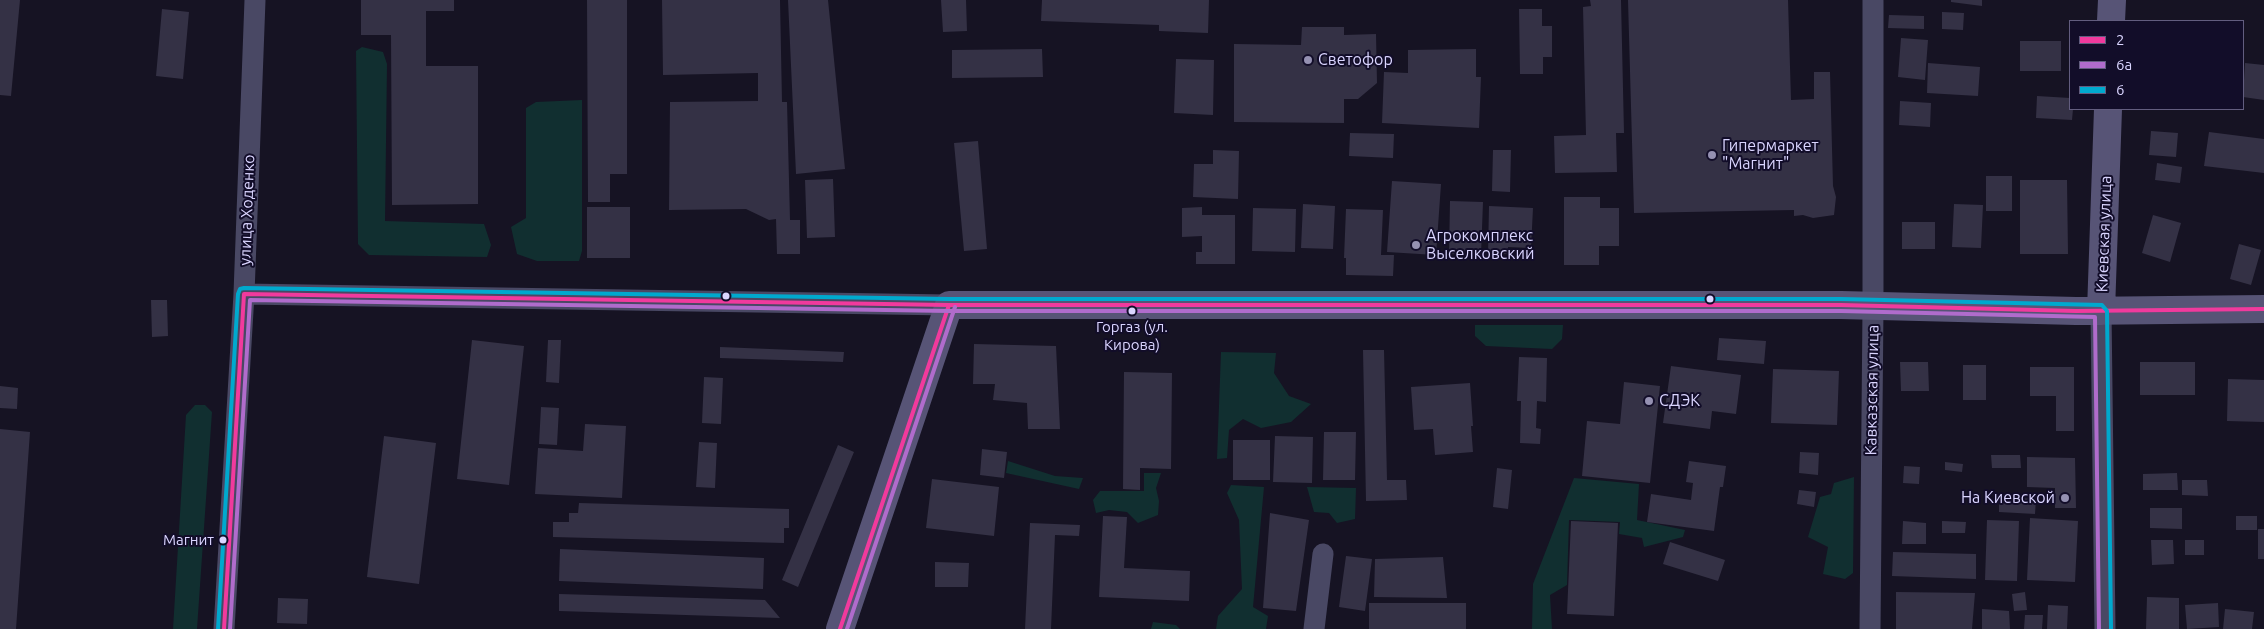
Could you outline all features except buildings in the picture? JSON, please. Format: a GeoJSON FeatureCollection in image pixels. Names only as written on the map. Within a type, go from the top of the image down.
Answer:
{"type":"FeatureCollection","features":[{"type":"Feature","properties":{"kind":"main road"},"geometry":{"type":"LineString","coordinates":[[2111,20],[2112,0]]}},
{"type":"Feature","properties":{"kind":"main road","name":"Киевская улица"},"geometry":{"type":"LineString","coordinates":[[2102,311],[2108,110]]}},
{"type":"Feature","properties":{"kind":"main road"},"geometry":{"type":"LineString","coordinates":[[840,629],[949,305],[1841,305],[2102,311],[2264,310]]}},
{"type":"Feature","properties":{"kind":"street","name":"улица Ходенко"},"geometry":{"type":"LineString","coordinates":[[224,629],[244,294],[255,0]]}},
{"type":"Feature","properties":{"kind":"street","name":"Кавказская улица"},"geometry":{"type":"LineString","coordinates":[[1870,629],[1873,0]]}},
{"type":"Feature","properties":{"kind":"street"},"geometry":{"type":"LineString","coordinates":[[244,294],[949,305]]}},
{"type":"Feature","properties":{"kind":"street","name":"Киевская улица"},"geometry":{"type":"LineString","coordinates":[[2102,311],[2104,629]]}},
{"type":"Feature","properties":{"kind":"street"},"geometry":{"type":"LineString","coordinates":[[1314,629],[1323,554]]}},
{"type":"Feature","properties":{"kind":"green space"},"geometry":{"type":"Polygon","coordinates":[[[362,47],[383,52],[387,64],[385,221],[484,224],[491,245],[487,257],[369,255],[358,244],[356,51],[362,47]]]}},
{"type":"Feature","properties":{"kind":"green space"},"geometry":{"type":"Polygon","coordinates":[[[582,100],[582,251],[579,261],[537,261],[517,254],[511,227],[526,218],[526,108],[536,102],[582,100]]]}},
{"type":"Feature","properties":{"kind":"green space"},"geometry":{"type":"Polygon","coordinates":[[[1475,325],[1563,325],[1562,339],[1552,349],[1486,346],[1475,336],[1475,325]]]}},
{"type":"Feature","properties":{"kind":"green space"},"geometry":{"type":"Polygon","coordinates":[[[1221,352],[1276,353],[1274,373],[1289,396],[1311,404],[1291,422],[1261,428],[1243,419],[1229,430],[1227,458],[1217,459],[1221,352]]]}},
{"type":"Feature","properties":{"kind":"green space"},"geometry":{"type":"Polygon","coordinates":[[[195,405],[205,405],[212,412],[197,629],[173,629],[186,415],[195,405]]]}},
{"type":"Feature","properties":{"kind":"green space"},"geometry":{"type":"Polygon","coordinates":[[[1008,461],[1055,476],[1083,478],[1079,489],[1006,473],[1008,461]]]}},
{"type":"Feature","properties":{"kind":"green space"},"geometry":{"type":"Polygon","coordinates":[[[1144,473],[1161,473],[1156,488],[1159,501],[1158,515],[1138,523],[1127,512],[1109,510],[1096,513],[1093,500],[1100,491],[1144,491],[1144,473]]]}},
{"type":"Feature","properties":{"kind":"green space"},"geometry":{"type":"Polygon","coordinates":[[[1854,477],[1853,573],[1845,579],[1823,574],[1828,547],[1808,537],[1820,497],[1831,494],[1834,483],[1854,477]]]}},
{"type":"Feature","properties":{"kind":"green space"},"geometry":{"type":"Polygon","coordinates":[[[1574,478],[1639,484],[1637,520],[1685,530],[1683,537],[1644,547],[1642,538],[1619,534],[1620,522],[1569,520],[1567,585],[1550,595],[1552,629],[1532,629],[1533,584],[1574,478]]]}},
{"type":"Feature","properties":{"kind":"green space"},"geometry":{"type":"Polygon","coordinates":[[[1231,485],[1264,487],[1253,607],[1268,616],[1266,629],[1216,629],[1218,616],[1242,589],[1239,520],[1227,493],[1231,485]]]}},
{"type":"Feature","properties":{"kind":"green space"},"geometry":{"type":"Polygon","coordinates":[[[1307,487],[1356,488],[1355,519],[1337,523],[1329,513],[1314,512],[1307,487]]]}},
{"type":"Feature","properties":{"kind":"green space"},"geometry":{"type":"Polygon","coordinates":[[[1153,622],[1176,625],[1180,629],[1151,629],[1153,622]]]}},
{"type":"Feature","properties":{"kind":"transit line","name":"6"},"geometry":{"type":"LineString","coordinates":[[218,629],[238,294],[240,289],[244,288],[949,299],[1841,299],[2102,305],[2107,311],[2111,629]]}},
{"type":"Feature","properties":{"kind":"transit line","name":"2"},"geometry":{"type":"LineString","coordinates":[[224,629],[244,294],[949,305],[1841,305],[2076,311],[2264,309]]}},
{"type":"Feature","properties":{"kind":"transit line","name":"6а"},"geometry":{"type":"LineString","coordinates":[[230,629],[250,300],[949,311],[1841,311],[2095,317],[2099,629]]}},
{"type":"Feature","properties":{"kind":"transit line","name":"2"},"geometry":{"type":"LineString","coordinates":[[840,629],[949,305]]}},
{"type":"Feature","properties":{"kind":"transit line","name":"6а"},"geometry":{"type":"LineString","coordinates":[[847,629],[955,307]]}},
{"type":"Feature","properties":{"kind":"place","name":"Светофор"},"geometry":{"type":"Point","coordinates":[1308,60]}},
{"type":"Feature","properties":{"kind":"place","name":"Гипермаркет \"Магнит\""},"geometry":{"type":"Point","coordinates":[1712,155]}},
{"type":"Feature","properties":{"kind":"place","name":"Агрокомплекс Выселковский"},"geometry":{"type":"Point","coordinates":[1416,245]}},
{"type":"Feature","properties":{"kind":"place","name":"Горгаз (ул. Кирова)"},"geometry":{"type":"Point","coordinates":[1132,311]}},
{"type":"Feature","properties":{"kind":"place","name":"СДЭК"},"geometry":{"type":"Point","coordinates":[1649,401]}},
{"type":"Feature","properties":{"kind":"place","name":"На Киевской"},"geometry":{"type":"Point","coordinates":[2065,498]}},
{"type":"Feature","properties":{"kind":"place","name":"Магнит"},"geometry":{"type":"Point","coordinates":[223,540]}}]}
